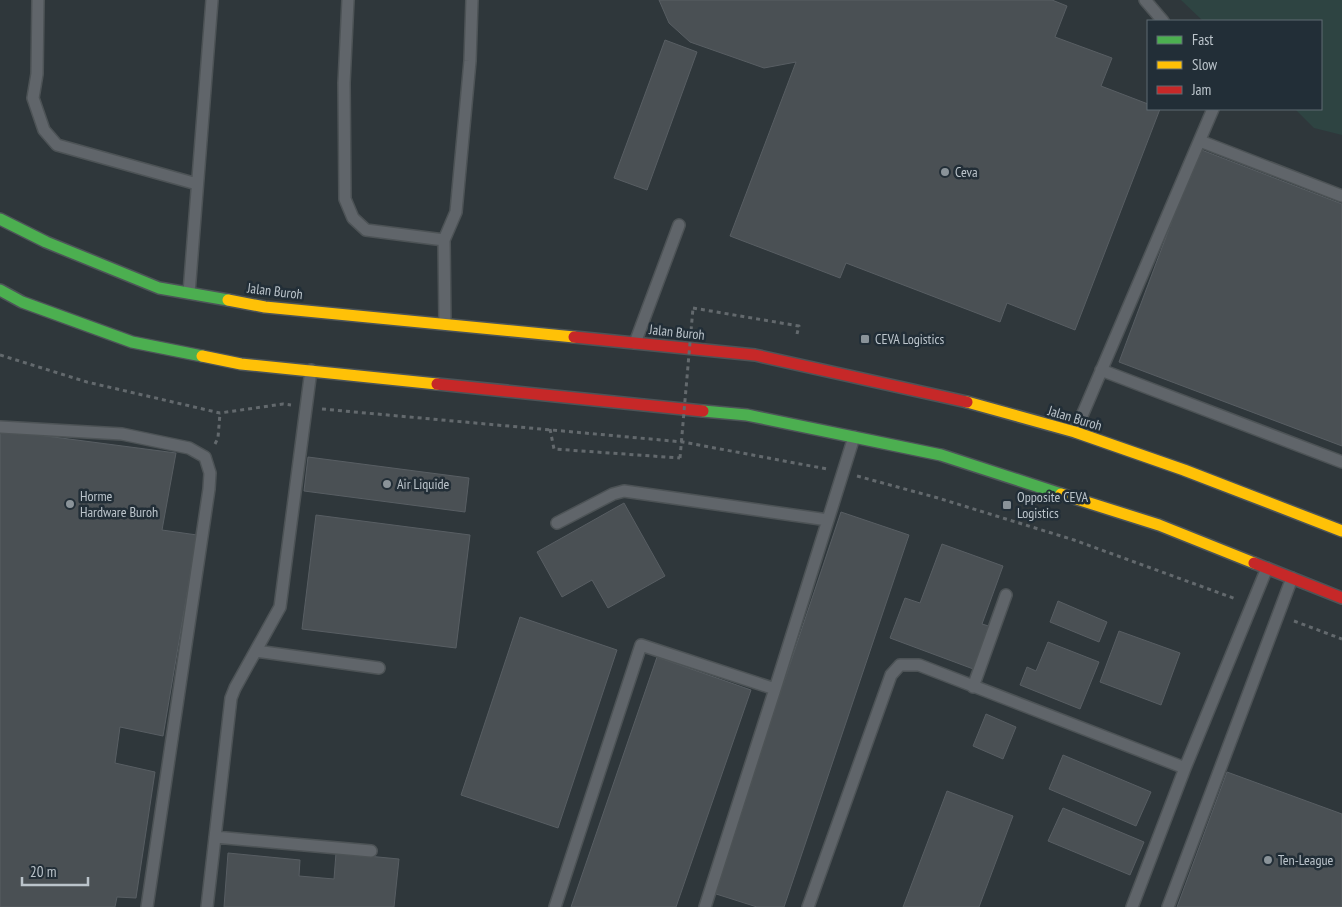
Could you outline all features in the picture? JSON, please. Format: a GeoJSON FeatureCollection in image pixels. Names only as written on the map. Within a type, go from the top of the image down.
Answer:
{"type":"FeatureCollection","features":[{"type":"Feature","properties":{"kind":"main road","name":"Jalan Buroh"},"geometry":{"type":"LineString","coordinates":[[0,219],[46,242],[159,288],[265,307],[755,355],[954,398],[1074,432],[1184,470],[1342,531]]}},
{"type":"Feature","properties":{"kind":"main road"},"geometry":{"type":"LineString","coordinates":[[0,290],[22,302],[132,342],[241,364],[747,415],[941,455],[1159,525],[1342,598]]}},
{"type":"Feature","properties":{"kind":"lane"},"geometry":{"type":"LineString","coordinates":[[38,0],[37,74],[33,98],[44,130],[57,145],[197,184]]}},
{"type":"Feature","properties":{"kind":"lane"},"geometry":{"type":"LineString","coordinates":[[189,293],[212,0]]}},
{"type":"Feature","properties":{"kind":"lane"},"geometry":{"type":"LineString","coordinates":[[348,0],[344,84],[345,199],[353,218],[366,230],[444,240]]}},
{"type":"Feature","properties":{"kind":"lane"},"geometry":{"type":"LineString","coordinates":[[445,324],[444,240],[456,212],[470,61],[472,0]]}},
{"type":"Feature","properties":{"kind":"lane"},"geometry":{"type":"LineString","coordinates":[[1145,0],[1161,20]]}},
{"type":"Feature","properties":{"kind":"lane"},"geometry":{"type":"LineString","coordinates":[[1074,432],[1213,110]]}},
{"type":"Feature","properties":{"kind":"lane"},"geometry":{"type":"LineString","coordinates":[[1200,141],[1342,196]]}},
{"type":"Feature","properties":{"kind":"lane"},"geometry":{"type":"LineString","coordinates":[[635,343],[679,225]]}},
{"type":"Feature","properties":{"kind":"lane"},"geometry":{"type":"LineString","coordinates":[[206,907],[232,698],[235,688],[280,607],[311,370]]}},
{"type":"Feature","properties":{"kind":"lane"},"geometry":{"type":"LineString","coordinates":[[1102,370],[1342,462]]}},
{"type":"Feature","properties":{"kind":"lane"},"geometry":{"type":"LineString","coordinates":[[0,427],[122,434],[189,448],[205,457],[210,472],[147,907]]}},
{"type":"Feature","properties":{"kind":"lane"},"geometry":{"type":"LineString","coordinates":[[704,907],[854,437]]}},
{"type":"Feature","properties":{"kind":"lane"},"geometry":{"type":"LineString","coordinates":[[557,523],[613,494],[624,491],[828,520]]}},
{"type":"Feature","properties":{"kind":"lane"},"geometry":{"type":"LineString","coordinates":[[1132,907],[1267,568]]}},
{"type":"Feature","properties":{"kind":"lane"},"geometry":{"type":"LineString","coordinates":[[1168,907],[1292,578]]}},
{"type":"Feature","properties":{"kind":"lane"},"geometry":{"type":"LineString","coordinates":[[973,688],[1006,596]]}},
{"type":"Feature","properties":{"kind":"lane"},"geometry":{"type":"LineString","coordinates":[[555,907],[641,645],[775,689]]}},
{"type":"Feature","properties":{"kind":"lane"},"geometry":{"type":"LineString","coordinates":[[256,651],[379,668]]}},
{"type":"Feature","properties":{"kind":"lane"},"geometry":{"type":"LineString","coordinates":[[808,907],[891,674],[900,665],[919,665],[973,688],[1186,768]]}},
{"type":"Feature","properties":{"kind":"lane"},"geometry":{"type":"LineString","coordinates":[[215,837],[371,851]]}},
{"type":"Feature","properties":{"kind":"path"},"geometry":{"type":"LineString","coordinates":[[550,430],[554,449],[680,458],[693,308],[799,326],[797,334]]}},
{"type":"Feature","properties":{"kind":"path"},"geometry":{"type":"LineString","coordinates":[[0,355],[87,382],[220,413],[283,404],[683,442],[842,472],[938,498],[1074,540],[1252,605]]}},
{"type":"Feature","properties":{"kind":"path"},"geometry":{"type":"LineString","coordinates":[[218,438],[220,413]]}},
{"type":"Feature","properties":{"kind":"path"},"geometry":{"type":"LineString","coordinates":[[1278,615],[1342,640]]}},
{"type":"Feature","properties":{"kind":"green space"},"geometry":{"type":"Polygon","coordinates":[[[1181,0],[1342,0],[1342,135],[1314,128],[1296,110],[1322,110],[1322,20],[1202,20],[1181,0]]]}},
{"type":"Feature","properties":{"kind":"building","name":"Ceva"},"geometry":{"type":"Polygon","coordinates":[[[659,0],[1052,0],[1067,6],[1055,37],[1112,58],[1101,86],[1147,104],[1147,110],[1160,110],[1075,330],[1007,303],[1000,322],[846,263],[840,278],[730,236],[796,62],[764,68],[690,42],[669,23],[659,0]]]}},
{"type":"Feature","properties":{"kind":"building"},"geometry":{"type":"Polygon","coordinates":[[[665,40],[697,52],[647,190],[614,178],[665,40]]]}},
{"type":"Feature","properties":{"kind":"building"},"geometry":{"type":"Polygon","coordinates":[[[1199,149],[1342,204],[1342,446],[1119,362],[1199,149]]]}},
{"type":"Feature","properties":{"kind":"building"},"geometry":{"type":"Polygon","coordinates":[[[0,430],[176,453],[162,530],[197,535],[163,736],[120,727],[115,763],[155,772],[136,898],[117,897],[115,907],[0,907],[0,430]]]}},
{"type":"Feature","properties":{"kind":"building","name":"Air Liquide"},"geometry":{"type":"Polygon","coordinates":[[[308,457],[469,478],[465,512],[304,491],[308,457]]]}},
{"type":"Feature","properties":{"kind":"building"},"geometry":{"type":"Polygon","coordinates":[[[624,503],[665,576],[608,608],[592,580],[562,597],[537,552],[624,503]]]}},
{"type":"Feature","properties":{"kind":"building"},"geometry":{"type":"Polygon","coordinates":[[[841,512],[909,535],[784,907],[757,907],[713,893],[841,512]]]}},
{"type":"Feature","properties":{"kind":"building"},"geometry":{"type":"Polygon","coordinates":[[[316,515],[470,535],[456,648],[302,629],[316,515]]]}},
{"type":"Feature","properties":{"kind":"building"},"geometry":{"type":"Polygon","coordinates":[[[942,544],[1003,566],[982,624],[992,627],[976,670],[890,638],[905,598],[920,603],[942,544]]]}},
{"type":"Feature","properties":{"kind":"building"},"geometry":{"type":"Polygon","coordinates":[[[1058,601],[1107,622],[1099,642],[1050,622],[1058,601]]]}},
{"type":"Feature","properties":{"kind":"building"},"geometry":{"type":"Polygon","coordinates":[[[520,617],[617,650],[558,828],[461,795],[520,617]]]}},
{"type":"Feature","properties":{"kind":"building"},"geometry":{"type":"Polygon","coordinates":[[[1119,631],[1180,653],[1161,705],[1100,682],[1119,631]]]}},
{"type":"Feature","properties":{"kind":"building"},"geometry":{"type":"Polygon","coordinates":[[[1048,642],[1099,662],[1080,709],[1020,685],[1027,667],[1036,671],[1048,642]]]}},
{"type":"Feature","properties":{"kind":"building"},"geometry":{"type":"Polygon","coordinates":[[[657,657],[751,690],[676,907],[571,907],[657,657]]]}},
{"type":"Feature","properties":{"kind":"building"},"geometry":{"type":"Polygon","coordinates":[[[986,714],[1016,727],[1003,759],[973,746],[986,714]]]}},
{"type":"Feature","properties":{"kind":"building"},"geometry":{"type":"Polygon","coordinates":[[[1063,755],[1151,792],[1136,826],[1049,789],[1063,755]]]}},
{"type":"Feature","properties":{"kind":"building","name":"Ten-League"},"geometry":{"type":"Polygon","coordinates":[[[1227,772],[1342,814],[1342,907],[1177,907],[1227,772]]]}},
{"type":"Feature","properties":{"kind":"building"},"geometry":{"type":"Polygon","coordinates":[[[947,791],[1013,816],[979,907],[903,907],[947,791]]]}},
{"type":"Feature","properties":{"kind":"building"},"geometry":{"type":"Polygon","coordinates":[[[1063,808],[1144,842],[1130,875],[1048,841],[1063,808]]]}},
{"type":"Feature","properties":{"kind":"building"},"geometry":{"type":"Polygon","coordinates":[[[228,853],[300,860],[299,876],[334,879],[336,853],[399,859],[394,907],[224,907],[228,853]]]}},
{"type":"Feature","properties":{"kind":"traffic: fast"},"geometry":{"type":"LineString","coordinates":[[0,219],[46,242],[159,288],[228,300]]}},
{"type":"Feature","properties":{"kind":"traffic: fast"},"geometry":{"type":"LineString","coordinates":[[0,290],[22,302],[132,342],[202,356]]}},
{"type":"Feature","properties":{"kind":"traffic: fast"},"geometry":{"type":"LineString","coordinates":[[703,411],[747,415],[941,455],[1061,494]]}},
{"type":"Feature","properties":{"kind":"traffic: slow"},"geometry":{"type":"LineString","coordinates":[[228,300],[265,307],[574,337]]}},
{"type":"Feature","properties":{"kind":"traffic: slow"},"geometry":{"type":"LineString","coordinates":[[202,356],[241,364],[437,384]]}},
{"type":"Feature","properties":{"kind":"traffic: slow"},"geometry":{"type":"LineString","coordinates":[[967,402],[1075,432],[1184,470],[1342,531]]}},
{"type":"Feature","properties":{"kind":"traffic: slow"},"geometry":{"type":"LineString","coordinates":[[1061,494],[1159,525],[1254,563]]}},
{"type":"Feature","properties":{"kind":"traffic: jam"},"geometry":{"type":"LineString","coordinates":[[574,337],[755,355],[967,402]]}},
{"type":"Feature","properties":{"kind":"traffic: jam"},"geometry":{"type":"LineString","coordinates":[[437,384],[703,411]]}},
{"type":"Feature","properties":{"kind":"traffic: jam"},"geometry":{"type":"LineString","coordinates":[[1254,563],[1342,598]]}},
{"type":"Feature","properties":{"kind":"place","name":"Ceva"},"geometry":{"type":"Point","coordinates":[945,172]}},
{"type":"Feature","properties":{"kind":"place","name":"CEVA Logistics"},"geometry":{"type":"Point","coordinates":[865,339]}},
{"type":"Feature","properties":{"kind":"place","name":"Air Liquide"},"geometry":{"type":"Point","coordinates":[387,484]}},
{"type":"Feature","properties":{"kind":"place","name":"Horme Hardware Buroh"},"geometry":{"type":"Point","coordinates":[70,504]}},
{"type":"Feature","properties":{"kind":"place","name":"Opposite CEVA Logistics"},"geometry":{"type":"Point","coordinates":[1007,505]}},
{"type":"Feature","properties":{"kind":"place","name":"Ten-League"},"geometry":{"type":"Point","coordinates":[1268,860]}}]}
